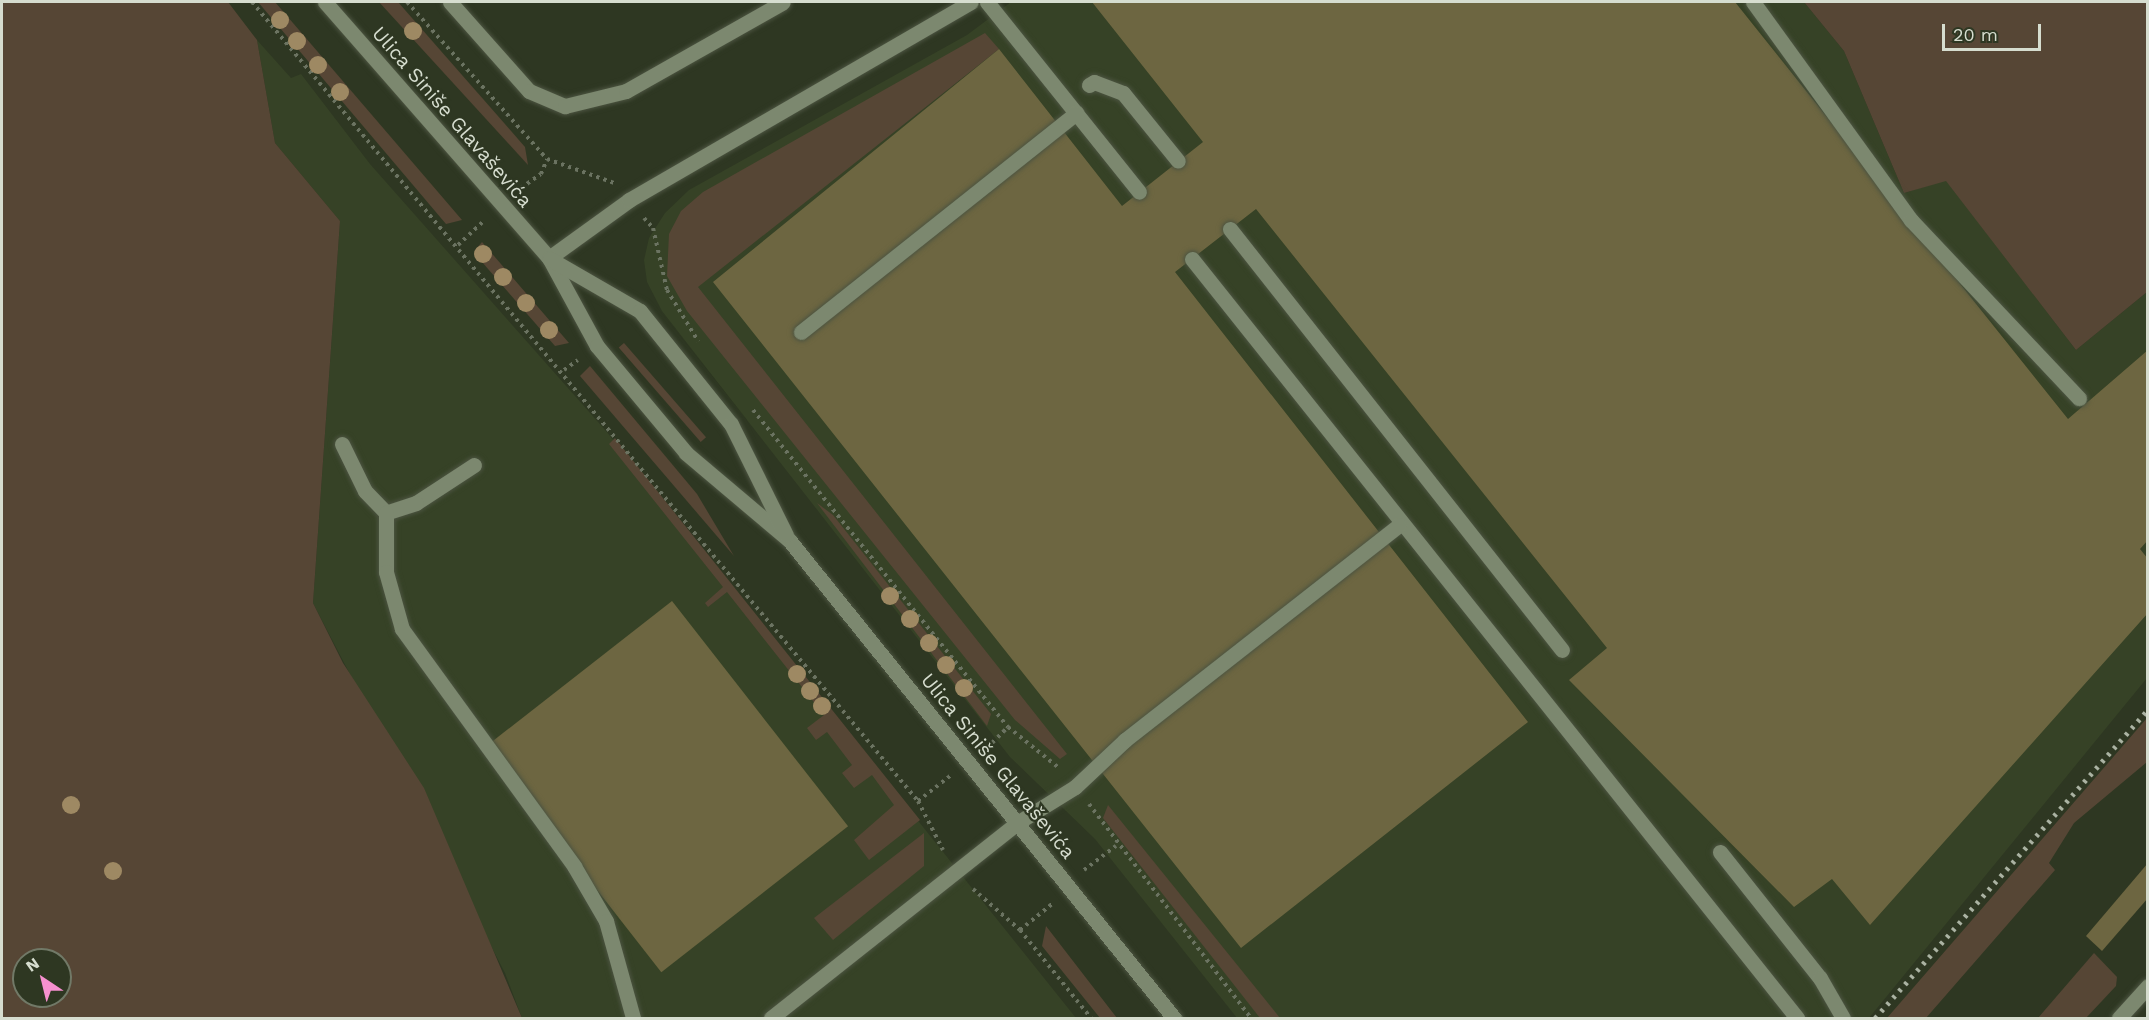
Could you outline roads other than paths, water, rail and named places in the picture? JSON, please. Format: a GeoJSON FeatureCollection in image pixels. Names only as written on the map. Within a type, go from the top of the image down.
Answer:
{"type":"FeatureCollection","features":[{"type":"Feature","properties":{"kind":"street","name":"Ulica Siniše Glavaševića"},"geometry":{"type":"LineString","coordinates":[[325,2],[549,258],[597,346],[686,453],[789,540],[1174,1018]]}},
{"type":"Feature","properties":{"kind":"street"},"geometry":{"type":"LineString","coordinates":[[450,2],[530,91],[566,106],[626,91],[783,2]]}},
{"type":"Feature","properties":{"kind":"street"},"geometry":{"type":"LineString","coordinates":[[549,258],[628,200],[971,2]]}},
{"type":"Feature","properties":{"kind":"street"},"geometry":{"type":"LineString","coordinates":[[987,2],[1139,192]]}},
{"type":"Feature","properties":{"kind":"street"},"geometry":{"type":"LineString","coordinates":[[1753,2],[1911,220],[2079,398]]}},
{"type":"Feature","properties":{"kind":"street"},"geometry":{"type":"LineString","coordinates":[[1089,85],[1094,82],[1124,93],[1178,161]]}},
{"type":"Feature","properties":{"kind":"street"},"geometry":{"type":"LineString","coordinates":[[801,332],[1076,113]]}},
{"type":"Feature","properties":{"kind":"street"},"geometry":{"type":"LineString","coordinates":[[1230,229],[1562,650]]}},
{"type":"Feature","properties":{"kind":"street","name":"Ulica Siniše Glavaševića"},"geometry":{"type":"LineString","coordinates":[[549,258],[640,311],[730,424],[789,540]]}},
{"type":"Feature","properties":{"kind":"street"},"geometry":{"type":"LineString","coordinates":[[1192,259],[1400,525],[1797,1018]]}},
{"type":"Feature","properties":{"kind":"street"},"geometry":{"type":"LineString","coordinates":[[342,444],[365,491],[386,513],[386,572],[402,629],[574,866],[606,921],[633,1018]]}},
{"type":"Feature","properties":{"kind":"street"},"geometry":{"type":"LineString","coordinates":[[386,513],[416,503],[474,465]]}},
{"type":"Feature","properties":{"kind":"street"},"geometry":{"type":"LineString","coordinates":[[771,1018],[1017,823],[1075,787],[1125,740],[1400,525]]}},
{"type":"Feature","properties":{"kind":"street"},"geometry":{"type":"LineString","coordinates":[[1720,852],[1820,978],[1843,1018]]}},
{"type":"Feature","properties":{"kind":"street"},"geometry":{"type":"LineString","coordinates":[[2119,1018],[2148,986]]}},
{"type":"Feature","properties":{"kind":"railway"},"geometry":{"type":"LineString","coordinates":[[1875,1018],[2148,709]]}}]}
